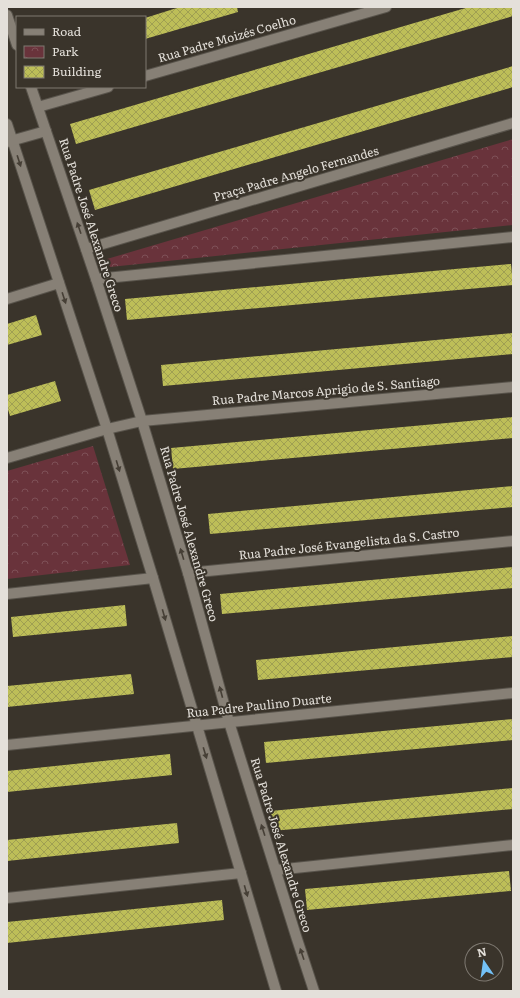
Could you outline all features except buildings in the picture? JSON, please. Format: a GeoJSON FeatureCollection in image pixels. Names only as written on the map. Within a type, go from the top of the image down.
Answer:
{"type":"FeatureCollection","features":[{"type":"Feature","properties":{"kind":"street","name":"Rua Padre Moizés Coelho"},"geometry":{"type":"LineString","coordinates":[[146,76],[386,7]]}},
{"type":"Feature","properties":{"kind":"street"},"geometry":{"type":"LineString","coordinates":[[7,15],[16,42]]}},
{"type":"Feature","properties":{"kind":"street","name":"Rua Padre José Alexandre Greco"},"geometry":{"type":"LineString","coordinates":[[31,88],[142,421],[188,573],[229,722],[314,991]]}},
{"type":"Feature","properties":{"kind":"street"},"geometry":{"type":"LineString","coordinates":[[38,107],[104,88]]}},
{"type":"Feature","properties":{"kind":"street"},"geometry":{"type":"LineString","coordinates":[[7,124],[10,141],[107,429],[276,991]]}},
{"type":"Feature","properties":{"kind":"street","name":"Praça Padre Angelo Fernandes"},"geometry":{"type":"LineString","coordinates":[[86,249],[513,124]]}},
{"type":"Feature","properties":{"kind":"street"},"geometry":{"type":"LineString","coordinates":[[10,141],[46,131]]}},
{"type":"Feature","properties":{"kind":"street"},"geometry":{"type":"LineString","coordinates":[[96,279],[513,237]]}},
{"type":"Feature","properties":{"kind":"street"},"geometry":{"type":"LineString","coordinates":[[7,299],[59,283]]}},
{"type":"Feature","properties":{"kind":"street","name":"Rua Padre Marcos Aprigio de S. Santiago"},"geometry":{"type":"LineString","coordinates":[[7,458],[107,429],[142,421],[513,386]]}},
{"type":"Feature","properties":{"kind":"street","name":"Rua Padre José Evangelista da S. Castro"},"geometry":{"type":"LineString","coordinates":[[188,573],[513,542]]}},
{"type":"Feature","properties":{"kind":"street"},"geometry":{"type":"LineString","coordinates":[[7,594],[153,578]]}},
{"type":"Feature","properties":{"kind":"street","name":"Rua Padre Paulino Duarte"},"geometry":{"type":"LineString","coordinates":[[7,745],[513,693]]}},
{"type":"Feature","properties":{"kind":"street"},"geometry":{"type":"LineString","coordinates":[[276,870],[513,845]]}},
{"type":"Feature","properties":{"kind":"street"},"geometry":{"type":"LineString","coordinates":[[7,898],[241,873]]}},
{"type":"Feature","properties":{"kind":"green space"},"geometry":{"type":"Polygon","coordinates":[[[513,139],[513,225],[110,267],[107,259],[513,139]]]}},
{"type":"Feature","properties":{"kind":"green space"},"geometry":{"type":"Polygon","coordinates":[[[93,446],[130,565],[7,579],[7,471],[93,446]]]}}]}
